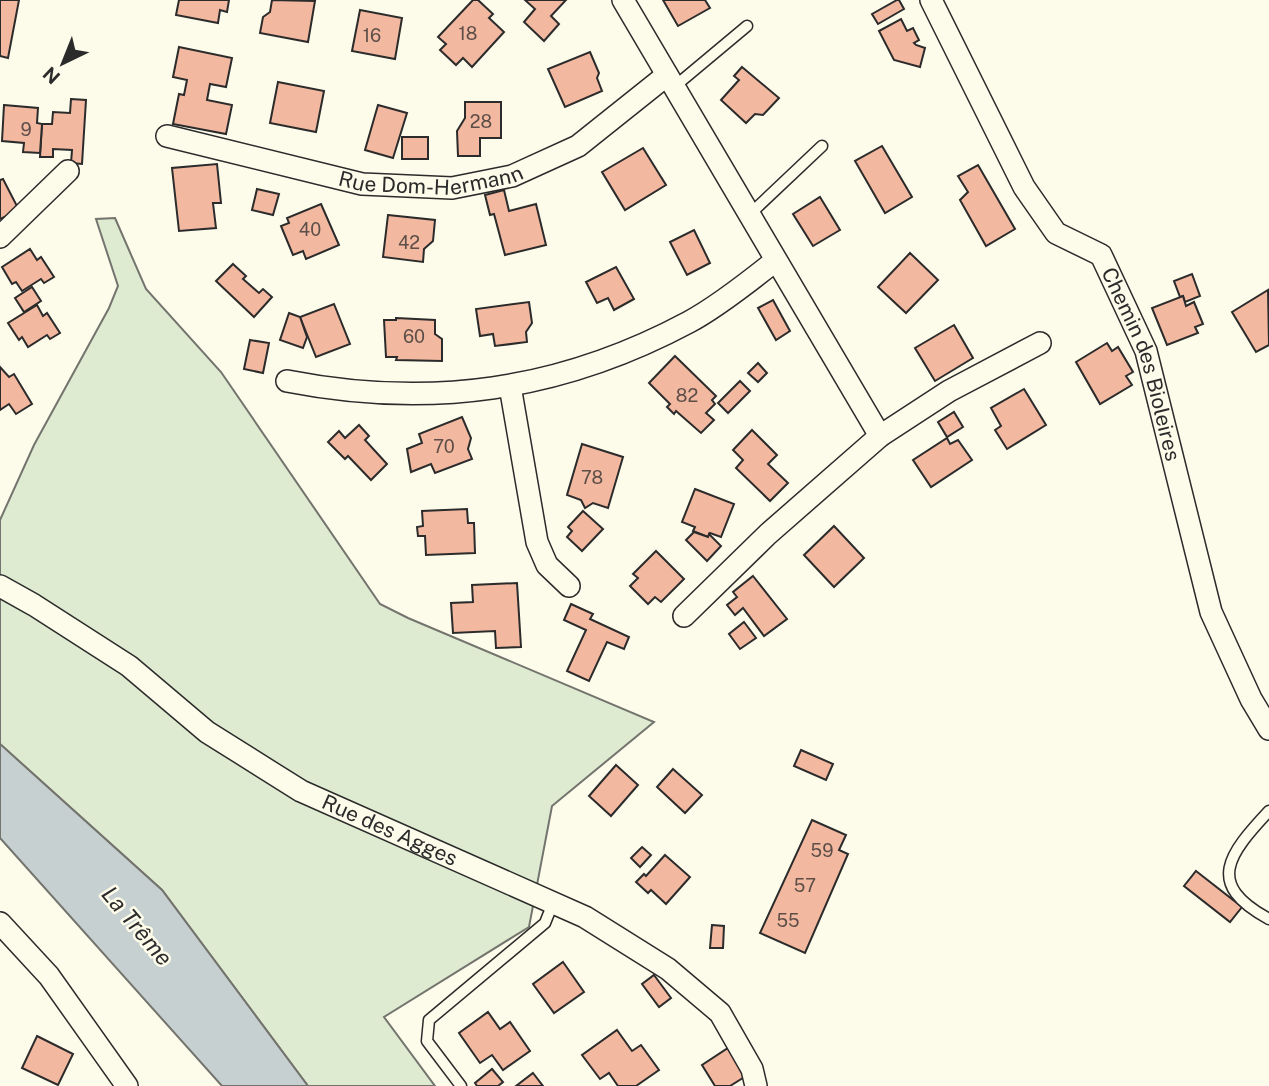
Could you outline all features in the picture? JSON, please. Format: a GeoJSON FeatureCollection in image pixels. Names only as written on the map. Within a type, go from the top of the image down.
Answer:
{"type":"FeatureCollection","features":[{"type":"Feature","properties":{"kind":"street"},"geometry":{"type":"LineString","coordinates":[[623,0],[880,436]]}},
{"type":"Feature","properties":{"kind":"street","name":"Chemin des Bioleires"},"geometry":{"type":"LineString","coordinates":[[931,0],[1024,187],[1056,233],[1101,255],[1146,351],[1211,612],[1251,699],[1269,729]]}},
{"type":"Feature","properties":{"kind":"street","name":"Rue Dom-Hermann"},"geometry":{"type":"LineString","coordinates":[[167,136],[362,184],[452,188],[512,176],[578,146],[670,81]]}},
{"type":"Feature","properties":{"kind":"street"},"geometry":{"type":"LineString","coordinates":[[0,237],[68,171]]}},
{"type":"Feature","properties":{"kind":"street"},"geometry":{"type":"LineString","coordinates":[[287,381],[333,390],[391,395],[457,394],[510,386],[596,365],[690,322],[775,261]]}},
{"type":"Feature","properties":{"kind":"street"},"geometry":{"type":"LineString","coordinates":[[684,616],[768,534],[880,436],[949,391],[1041,344]]}},
{"type":"Feature","properties":{"kind":"street"},"geometry":{"type":"LineString","coordinates":[[510,386],[537,542],[547,565],[569,586]]}},
{"type":"Feature","properties":{"kind":"street","name":"Rue des Agges"},"geometry":{"type":"LineString","coordinates":[[0,586],[34,604],[129,666],[207,732],[301,791],[585,918],[668,969],[720,1013],[752,1069],[756,1086]]}},
{"type":"Feature","properties":{"kind":"street"},"geometry":{"type":"LineString","coordinates":[[0,923],[49,976],[127,1086]]}},
{"type":"Feature","properties":{"kind":"lane","name":"Rue Dom-Hermann"},"geometry":{"type":"LineString","coordinates":[[670,81],[747,26]]}},
{"type":"Feature","properties":{"kind":"lane"},"geometry":{"type":"LineString","coordinates":[[749,215],[822,146]]}},
{"type":"Feature","properties":{"kind":"lane"},"geometry":{"type":"LineString","coordinates":[[1269,811],[1238,845],[1228,867],[1235,894],[1248,908],[1269,919]]}},
{"type":"Feature","properties":{"kind":"lane"},"geometry":{"type":"LineString","coordinates":[[461,1086],[427,1041],[429,1020],[545,923],[553,903]]}},
{"type":"Feature","properties":{"kind":"green space"},"geometry":{"type":"Polygon","coordinates":[[[115,218],[146,289],[221,372],[380,604],[654,722],[552,806],[529,927],[384,1017],[435,1086],[308,1086],[162,890],[0,744],[0,520],[34,445],[109,308],[118,286],[96,219],[115,218]]]}},
{"type":"Feature","properties":{"kind":"water","name":"La Trême"},"geometry":{"type":"Polygon","coordinates":[[[0,744],[162,890],[308,1086],[222,1086],[0,838],[0,744]]]}},
{"type":"Feature","properties":{"kind":"building"},"geometry":{"type":"Polygon","coordinates":[[[0,0],[19,0],[8,58],[0,56],[0,0]]]}},
{"type":"Feature","properties":{"kind":"building"},"geometry":{"type":"Polygon","coordinates":[[[179,0],[229,0],[227,12],[220,10],[218,23],[176,15],[179,0]]]}},
{"type":"Feature","properties":{"kind":"building"},"geometry":{"type":"Polygon","coordinates":[[[272,0],[315,1],[308,42],[260,33],[263,17],[270,12],[272,0]]]}},
{"type":"Feature","properties":{"kind":"building"},"geometry":{"type":"Polygon","coordinates":[[[473,0],[478,0],[493,14],[489,18],[504,32],[472,67],[463,58],[456,65],[440,50],[446,44],[438,37],[473,0]]]}},
{"type":"Feature","properties":{"kind":"building"},"geometry":{"type":"Polygon","coordinates":[[[525,0],[566,0],[551,16],[559,24],[544,41],[524,22],[535,9],[525,0]]]}},
{"type":"Feature","properties":{"kind":"building"},"geometry":{"type":"Polygon","coordinates":[[[663,0],[705,0],[710,8],[678,26],[663,0]]]}},
{"type":"Feature","properties":{"kind":"building"},"geometry":{"type":"Polygon","coordinates":[[[897,0],[904,9],[878,24],[872,14],[897,0]]]}},
{"type":"Feature","properties":{"kind":"building"},"geometry":{"type":"Polygon","coordinates":[[[360,10],[402,18],[395,59],[352,51],[360,10]]]}},
{"type":"Feature","properties":{"kind":"building"},"geometry":{"type":"Polygon","coordinates":[[[901,19],[907,31],[913,28],[919,40],[914,43],[925,48],[920,67],[894,60],[879,31],[901,19]]]}},
{"type":"Feature","properties":{"kind":"building"},"geometry":{"type":"Polygon","coordinates":[[[179,47],[232,58],[226,87],[210,84],[207,100],[232,105],[226,134],[173,124],[179,94],[184,95],[187,80],[173,77],[179,47]]]}},
{"type":"Feature","properties":{"kind":"building"},"geometry":{"type":"Polygon","coordinates":[[[590,52],[599,73],[597,78],[602,91],[565,107],[548,69],[590,52]]]}},
{"type":"Feature","properties":{"kind":"building"},"geometry":{"type":"Polygon","coordinates":[[[742,67],[779,98],[763,115],[755,114],[746,123],[721,100],[739,80],[734,76],[742,67]]]}},
{"type":"Feature","properties":{"kind":"building"},"geometry":{"type":"Polygon","coordinates":[[[278,82],[324,91],[316,132],[270,123],[278,82]]]}},
{"type":"Feature","properties":{"kind":"building"},"geometry":{"type":"Polygon","coordinates":[[[71,99],[86,100],[82,164],[71,163],[72,150],[53,149],[53,157],[40,157],[42,124],[52,124],[53,112],[70,113],[71,99]]]}},
{"type":"Feature","properties":{"kind":"building"},"geometry":{"type":"Polygon","coordinates":[[[465,102],[501,102],[501,138],[480,138],[480,156],[458,156],[457,131],[465,118],[465,102]]]}},
{"type":"Feature","properties":{"kind":"building"},"geometry":{"type":"Polygon","coordinates":[[[4,105],[38,108],[37,123],[42,124],[40,153],[23,152],[24,143],[2,141],[4,105]]]}},
{"type":"Feature","properties":{"kind":"building"},"geometry":{"type":"Polygon","coordinates":[[[378,105],[407,113],[393,158],[365,150],[378,105]]]}},
{"type":"Feature","properties":{"kind":"building"},"geometry":{"type":"Polygon","coordinates":[[[402,137],[428,137],[428,159],[402,159],[402,137]]]}},
{"type":"Feature","properties":{"kind":"building"},"geometry":{"type":"Polygon","coordinates":[[[882,146],[912,197],[885,213],[855,161],[882,146]]]}},
{"type":"Feature","properties":{"kind":"building"},"geometry":{"type":"Polygon","coordinates":[[[643,148],[666,185],[625,210],[602,172],[643,148]]]}},
{"type":"Feature","properties":{"kind":"building"},"geometry":{"type":"Polygon","coordinates":[[[217,164],[221,203],[213,203],[216,228],[179,231],[172,168],[217,164]]]}},
{"type":"Feature","properties":{"kind":"building"},"geometry":{"type":"Polygon","coordinates":[[[978,165],[1015,229],[986,246],[960,200],[968,192],[958,176],[978,165]]]}},
{"type":"Feature","properties":{"kind":"building"},"geometry":{"type":"Polygon","coordinates":[[[3,179],[19,210],[0,219],[0,180],[3,179]]]}},
{"type":"Feature","properties":{"kind":"building"},"geometry":{"type":"Polygon","coordinates":[[[257,189],[279,194],[273,215],[252,210],[257,189]]]}},
{"type":"Feature","properties":{"kind":"building"},"geometry":{"type":"Polygon","coordinates":[[[504,190],[509,211],[536,204],[546,245],[505,255],[494,214],[490,215],[485,195],[504,190]]]}},
{"type":"Feature","properties":{"kind":"building"},"geometry":{"type":"Polygon","coordinates":[[[820,197],[840,230],[813,246],[793,214],[820,197]]]}},
{"type":"Feature","properties":{"kind":"building"},"geometry":{"type":"Polygon","coordinates":[[[321,204],[339,245],[306,259],[303,251],[293,255],[281,226],[289,223],[287,218],[321,204]]]}},
{"type":"Feature","properties":{"kind":"building"},"geometry":{"type":"Polygon","coordinates":[[[388,215],[435,220],[433,241],[424,249],[423,262],[383,257],[388,215]]]}},
{"type":"Feature","properties":{"kind":"building"},"geometry":{"type":"Polygon","coordinates":[[[694,230],[710,263],[687,275],[670,242],[694,230]]]}},
{"type":"Feature","properties":{"kind":"building"},"geometry":{"type":"Polygon","coordinates":[[[30,249],[37,260],[41,257],[54,277],[44,283],[41,279],[22,291],[16,282],[12,284],[2,267],[30,249]]]}},
{"type":"Feature","properties":{"kind":"building"},"geometry":{"type":"Polygon","coordinates":[[[910,253],[938,280],[906,313],[878,287],[910,253]]]}},
{"type":"Feature","properties":{"kind":"building"},"geometry":{"type":"Polygon","coordinates":[[[233,264],[246,276],[243,279],[259,293],[263,289],[272,297],[254,317],[216,281],[233,264]]]}},
{"type":"Feature","properties":{"kind":"building"},"geometry":{"type":"Polygon","coordinates":[[[616,267],[634,299],[614,310],[608,298],[597,303],[586,282],[616,267]]]}},
{"type":"Feature","properties":{"kind":"building"},"geometry":{"type":"Polygon","coordinates":[[[1192,274],[1200,296],[1185,302],[1183,296],[1180,297],[1174,281],[1192,274]]]}},
{"type":"Feature","properties":{"kind":"building"},"geometry":{"type":"Polygon","coordinates":[[[32,287],[41,301],[24,312],[15,298],[32,287]]]}},
{"type":"Feature","properties":{"kind":"building"},"geometry":{"type":"Polygon","coordinates":[[[1268,290],[1269,345],[1256,352],[1232,312],[1268,290]]]}},
{"type":"Feature","properties":{"kind":"building"},"geometry":{"type":"Polygon","coordinates":[[[1183,296],[1186,306],[1194,302],[1203,324],[1195,327],[1198,333],[1167,345],[1152,308],[1183,296]]]}},
{"type":"Feature","properties":{"kind":"building"},"geometry":{"type":"Polygon","coordinates":[[[773,300],[790,331],[776,340],[758,308],[773,300]]]}},
{"type":"Feature","properties":{"kind":"building"},"geometry":{"type":"Polygon","coordinates":[[[529,302],[532,323],[526,332],[527,342],[495,346],[493,334],[480,336],[476,309],[529,302]]]}},
{"type":"Feature","properties":{"kind":"building"},"geometry":{"type":"Polygon","coordinates":[[[334,304],[350,344],[316,357],[300,317],[334,304]]]}},
{"type":"Feature","properties":{"kind":"building"},"geometry":{"type":"Polygon","coordinates":[[[37,305],[43,316],[47,313],[60,333],[50,339],[47,335],[28,347],[22,337],[19,340],[8,323],[37,305]]]}},
{"type":"Feature","properties":{"kind":"building"},"geometry":{"type":"Polygon","coordinates":[[[289,313],[300,317],[307,337],[303,348],[280,340],[289,313]]]}},
{"type":"Feature","properties":{"kind":"building"},"geometry":{"type":"Polygon","coordinates":[[[384,320],[435,320],[435,334],[442,339],[442,361],[396,360],[397,357],[386,357],[384,320]]]}},
{"type":"Feature","properties":{"kind":"building"},"geometry":{"type":"Polygon","coordinates":[[[954,325],[973,358],[935,381],[915,348],[954,325]]]}},
{"type":"Feature","properties":{"kind":"building"},"geometry":{"type":"Polygon","coordinates":[[[250,340],[269,343],[263,373],[244,369],[250,340]]]}},
{"type":"Feature","properties":{"kind":"building"},"geometry":{"type":"Polygon","coordinates":[[[1107,343],[1112,351],[1118,347],[1133,372],[1126,376],[1132,385],[1100,404],[1076,362],[1107,343]]]}},
{"type":"Feature","properties":{"kind":"building"},"geometry":{"type":"Polygon","coordinates":[[[675,356],[716,396],[712,400],[715,404],[706,413],[714,420],[701,433],[676,411],[674,414],[667,407],[670,404],[649,383],[675,356]]]}},
{"type":"Feature","properties":{"kind":"building"},"geometry":{"type":"Polygon","coordinates":[[[758,363],[767,373],[758,382],[748,373],[758,363]]]}},
{"type":"Feature","properties":{"kind":"building"},"geometry":{"type":"Polygon","coordinates":[[[0,367],[9,377],[14,374],[32,404],[16,414],[9,404],[0,410],[0,367]]]}},
{"type":"Feature","properties":{"kind":"building"},"geometry":{"type":"Polygon","coordinates":[[[740,381],[750,391],[728,413],[718,403],[740,381]]]}},
{"type":"Feature","properties":{"kind":"building"},"geometry":{"type":"Polygon","coordinates":[[[1024,389],[1046,425],[1007,449],[995,430],[1001,426],[991,408],[1024,389]]]}},
{"type":"Feature","properties":{"kind":"building"},"geometry":{"type":"Polygon","coordinates":[[[954,412],[963,427],[947,437],[938,422],[954,412]]]}},
{"type":"Feature","properties":{"kind":"building"},"geometry":{"type":"Polygon","coordinates":[[[462,417],[471,438],[468,449],[472,459],[435,473],[431,464],[411,472],[407,449],[422,443],[419,434],[462,417]]]}},
{"type":"Feature","properties":{"kind":"building"},"geometry":{"type":"Polygon","coordinates":[[[359,425],[369,436],[365,440],[387,464],[371,480],[348,456],[345,459],[328,442],[339,431],[345,438],[359,425]]]}},
{"type":"Feature","properties":{"kind":"building"},"geometry":{"type":"Polygon","coordinates":[[[752,430],[777,455],[768,464],[788,483],[770,501],[736,468],[743,460],[733,450],[752,430]]]}},
{"type":"Feature","properties":{"kind":"building"},"geometry":{"type":"Polygon","coordinates":[[[947,438],[950,444],[958,440],[972,460],[931,487],[913,460],[947,438]]]}},
{"type":"Feature","properties":{"kind":"building"},"geometry":{"type":"Polygon","coordinates":[[[582,444],[623,457],[608,508],[593,503],[585,508],[581,500],[567,495],[582,444]]]}},
{"type":"Feature","properties":{"kind":"building"},"geometry":{"type":"Polygon","coordinates":[[[695,489],[734,504],[721,537],[710,533],[708,537],[693,531],[695,527],[682,522],[695,489]]]}},
{"type":"Feature","properties":{"kind":"building"},"geometry":{"type":"Polygon","coordinates":[[[467,509],[468,523],[474,523],[475,553],[426,555],[425,536],[418,536],[417,527],[423,526],[422,511],[467,509]]]}},
{"type":"Feature","properties":{"kind":"building"},"geometry":{"type":"Polygon","coordinates":[[[583,511],[603,529],[582,551],[567,537],[572,531],[568,527],[583,511]]]}},
{"type":"Feature","properties":{"kind":"building"},"geometry":{"type":"Polygon","coordinates":[[[834,526],[864,558],[834,587],[804,555],[834,526]]]}},
{"type":"Feature","properties":{"kind":"building"},"geometry":{"type":"Polygon","coordinates":[[[694,532],[708,537],[709,534],[721,546],[707,561],[686,540],[694,532]]]}},
{"type":"Feature","properties":{"kind":"building"},"geometry":{"type":"Polygon","coordinates":[[[656,551],[684,579],[661,602],[655,597],[648,604],[630,586],[638,578],[633,574],[656,551]]]}},
{"type":"Feature","properties":{"kind":"building"},"geometry":{"type":"Polygon","coordinates":[[[753,576],[787,619],[764,636],[743,608],[735,615],[727,605],[737,597],[733,592],[753,576]]]}},
{"type":"Feature","properties":{"kind":"building"},"geometry":{"type":"Polygon","coordinates":[[[517,583],[521,647],[496,648],[495,631],[453,633],[451,603],[473,602],[472,585],[517,583]]]}},
{"type":"Feature","properties":{"kind":"building"},"geometry":{"type":"Polygon","coordinates":[[[571,604],[593,614],[590,619],[629,637],[624,649],[607,642],[589,681],[567,671],[586,630],[564,620],[571,604]]]}},
{"type":"Feature","properties":{"kind":"building"},"geometry":{"type":"Polygon","coordinates":[[[744,622],[756,638],[740,649],[729,634],[744,622]]]}},
{"type":"Feature","properties":{"kind":"building"},"geometry":{"type":"Polygon","coordinates":[[[801,750],[833,764],[826,780],[794,766],[801,750]]]}},
{"type":"Feature","properties":{"kind":"building"},"geometry":{"type":"Polygon","coordinates":[[[616,765],[638,785],[611,816],[589,796],[616,765]]]}},
{"type":"Feature","properties":{"kind":"building"},"geometry":{"type":"Polygon","coordinates":[[[673,769],[702,795],[685,813],[657,787],[673,769]]]}},
{"type":"Feature","properties":{"kind":"building"},"geometry":{"type":"Polygon","coordinates":[[[812,820],[846,835],[839,850],[848,854],[805,953],[760,933],[812,820]]]}},
{"type":"Feature","properties":{"kind":"building"},"geometry":{"type":"Polygon","coordinates":[[[642,847],[651,855],[640,867],[631,858],[642,847]]]}},
{"type":"Feature","properties":{"kind":"building"},"geometry":{"type":"Polygon","coordinates":[[[665,855],[690,877],[666,904],[651,890],[648,893],[636,882],[644,874],[646,876],[665,855]]]}},
{"type":"Feature","properties":{"kind":"building"},"geometry":{"type":"Polygon","coordinates":[[[1196,871],[1242,907],[1230,922],[1184,886],[1196,871]]]}},
{"type":"Feature","properties":{"kind":"building"},"geometry":{"type":"Polygon","coordinates":[[[712,925],[724,926],[723,948],[710,948],[712,925]]]}},
{"type":"Feature","properties":{"kind":"building"},"geometry":{"type":"Polygon","coordinates":[[[563,962],[584,992],[554,1013],[533,984],[563,962]]]}},
{"type":"Feature","properties":{"kind":"building"},"geometry":{"type":"Polygon","coordinates":[[[654,975],[671,998],[659,1007],[642,984],[654,975]]]}},
{"type":"Feature","properties":{"kind":"building"},"geometry":{"type":"Polygon","coordinates":[[[488,1012],[500,1029],[510,1022],[530,1051],[503,1070],[492,1055],[480,1063],[459,1033],[488,1012]]]}},
{"type":"Feature","properties":{"kind":"building"},"geometry":{"type":"Polygon","coordinates":[[[617,1030],[632,1051],[641,1045],[659,1070],[636,1086],[618,1086],[609,1073],[600,1079],[582,1055],[617,1030]]]}},
{"type":"Feature","properties":{"kind":"building"},"geometry":{"type":"Polygon","coordinates":[[[37,1036],[73,1054],[58,1085],[22,1068],[37,1036]]]}},
{"type":"Feature","properties":{"kind":"building"},"geometry":{"type":"Polygon","coordinates":[[[728,1048],[746,1076],[730,1086],[715,1086],[702,1065],[728,1048]]]}},
{"type":"Feature","properties":{"kind":"building"},"geometry":{"type":"Polygon","coordinates":[[[492,1069],[503,1082],[498,1086],[477,1086],[475,1083],[492,1069]]]}},
{"type":"Feature","properties":{"kind":"building"},"geometry":{"type":"Polygon","coordinates":[[[533,1073],[543,1086],[516,1086],[533,1073]]]}}]}
